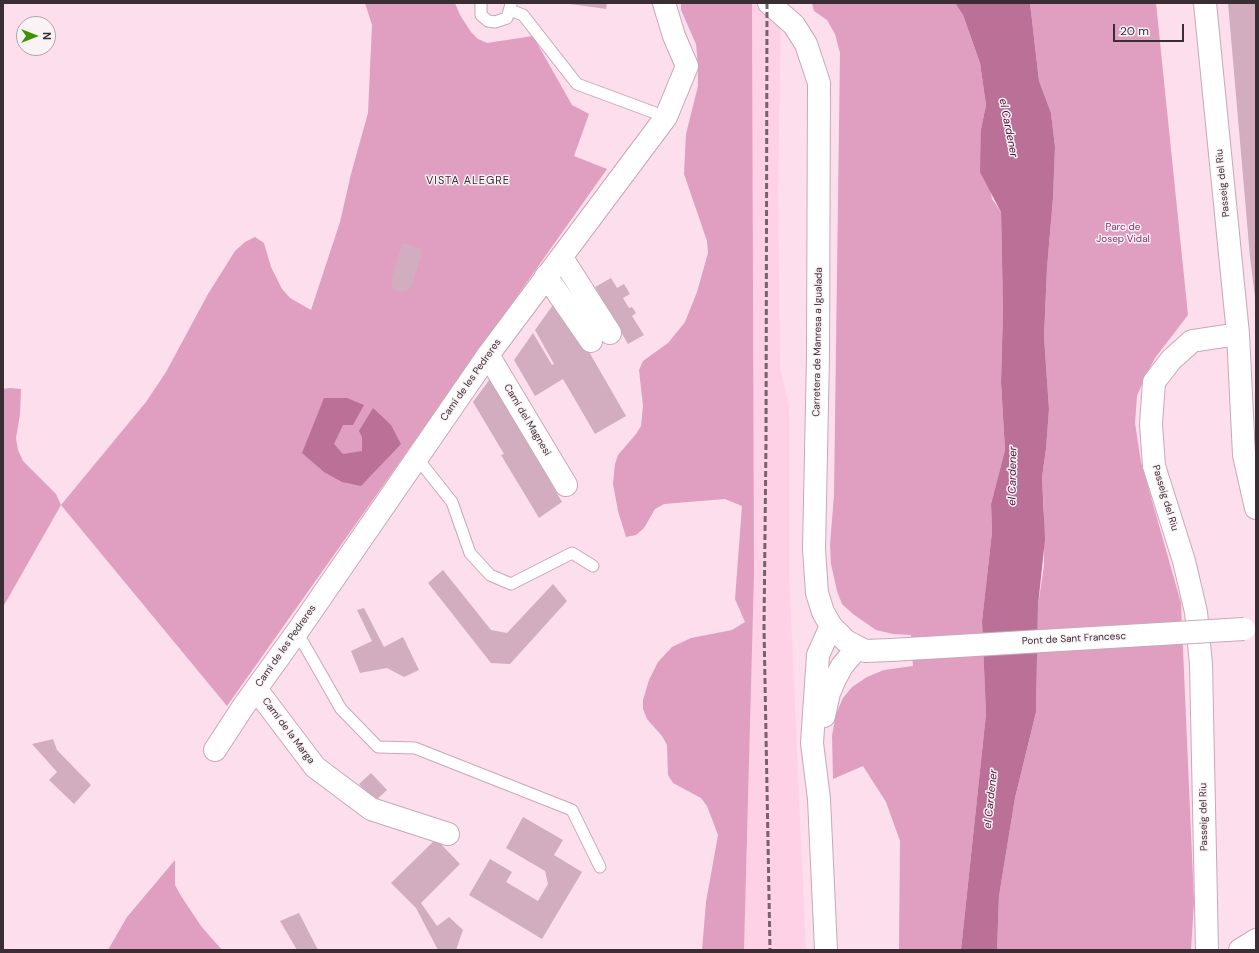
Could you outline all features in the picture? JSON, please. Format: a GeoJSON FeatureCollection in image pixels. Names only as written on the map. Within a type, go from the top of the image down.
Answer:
{"type":"FeatureCollection","features":[{"type":"Feature","properties":{"kind":"street","name":"Camí de les Pedreres"},"geometry":{"type":"LineString","coordinates":[[215,750],[488,355],[666,117],[688,66],[674,36],[664,3]]}},
{"type":"Feature","properties":{"kind":"street","name":"Carretera de Manresa a Igualada"},"geometry":{"type":"LineString","coordinates":[[769,3],[794,25],[806,44],[819,82],[818,356],[814,549],[817,593],[823,612],[831,626],[846,641],[865,651],[891,650]]}},
{"type":"Feature","properties":{"kind":"street","name":"Passeig del Riu"},"geometry":{"type":"LineString","coordinates":[[1205,3],[1238,334],[1192,341],[1171,360],[1154,382],[1151,424],[1154,466],[1184,561],[1196,612],[1201,664],[1207,950]]}},
{"type":"Feature","properties":{"kind":"street"},"geometry":{"type":"LineString","coordinates":[[546,276],[600,337],[562,258]]}},
{"type":"Feature","properties":{"kind":"street"},"geometry":{"type":"LineString","coordinates":[[1238,334],[1244,455],[1256,508]]}},
{"type":"Feature","properties":{"kind":"street","name":"Camí del Magnesi"},"geometry":{"type":"LineString","coordinates":[[488,355],[566,485]]}},
{"type":"Feature","properties":{"kind":"street"},"geometry":{"type":"LineString","coordinates":[[820,799],[812,743],[818,655],[831,626]]}},
{"type":"Feature","properties":{"kind":"street","name":"Pont de Sant Francesc"},"geometry":{"type":"LineString","coordinates":[[891,650],[1250,628]]}},
{"type":"Feature","properties":{"kind":"street"},"geometry":{"type":"LineString","coordinates":[[826,950],[820,799],[825,709],[834,679],[842,666],[858,647]]}},
{"type":"Feature","properties":{"kind":"street","name":"Camí de la Marga"},"geometry":{"type":"LineString","coordinates":[[256,689],[315,767],[371,809],[448,834]]}},
{"type":"Feature","properties":{"kind":"street"},"geometry":{"type":"LineString","coordinates":[[1240,950],[1256,940]]}},
{"type":"Feature","properties":{"kind":"lane"},"geometry":{"type":"LineString","coordinates":[[481,3],[481,15],[488,21],[495,22],[507,18],[510,7],[523,15],[577,84],[666,117]]}},
{"type":"Feature","properties":{"kind":"lane"},"geometry":{"type":"LineString","coordinates":[[417,458],[452,502],[470,553],[490,575],[511,584],[572,553],[593,566]]}},
{"type":"Feature","properties":{"kind":"lane"},"geometry":{"type":"LineString","coordinates":[[298,632],[342,709],[378,747],[415,748],[572,810],[600,867]]}},
{"type":"Feature","properties":{"kind":"shaded area"},"geometry":{"type":"Polygon","coordinates":[[[752,3],[781,3],[778,196],[780,368],[789,407],[789,574],[806,950],[744,950],[754,575],[752,3]]]}},
{"type":"Feature","properties":{"kind":"green space"},"geometry":{"type":"Polygon","coordinates":[[[365,3],[455,3],[460,15],[471,32],[478,39],[487,43],[533,36],[572,105],[589,114],[574,156],[607,169],[227,706],[61,505],[146,402],[166,372],[208,294],[235,251],[245,242],[255,237],[264,243],[271,267],[282,289],[290,298],[311,310],[340,222],[351,174],[368,113],[372,25],[365,3]]]}},
{"type":"Feature","properties":{"kind":"green space"},"geometry":{"type":"Polygon","coordinates":[[[681,3],[752,3],[754,575],[744,950],[702,950],[706,902],[718,835],[707,806],[701,798],[673,783],[668,775],[667,745],[662,736],[647,719],[643,709],[643,700],[649,680],[658,662],[672,647],[691,638],[732,630],[745,622],[735,599],[742,506],[725,499],[664,504],[655,509],[644,528],[636,535],[626,537],[618,511],[613,484],[615,464],[618,455],[641,426],[643,406],[639,370],[643,361],[668,343],[685,322],[697,292],[708,253],[707,241],[684,174],[686,134],[698,86],[698,66],[696,44],[681,10],[681,3]]]}},
{"type":"Feature","properties":{"kind":"green space"},"geometry":{"type":"Polygon","coordinates":[[[812,3],[955,3],[963,15],[980,63],[986,105],[981,129],[992,199],[1001,212],[1003,311],[1001,382],[1005,450],[991,504],[992,532],[982,621],[986,714],[961,950],[899,950],[900,841],[886,802],[863,766],[833,779],[832,736],[836,714],[843,698],[852,687],[867,677],[884,670],[913,666],[911,635],[893,634],[876,630],[853,614],[842,604],[837,591],[831,564],[830,545],[834,495],[840,53],[835,34],[827,20],[814,11],[812,3]]]}},
{"type":"Feature","properties":{"kind":"green space","name":"Parc de Josep Vidal"},"geometry":{"type":"Polygon","coordinates":[[[1030,3],[1156,3],[1188,315],[1155,358],[1145,377],[1137,396],[1135,423],[1141,462],[1181,603],[1194,902],[1191,950],[997,950],[999,896],[1015,798],[1036,712],[1038,605],[1044,566],[1042,477],[1049,409],[1044,337],[1055,147],[1051,113],[1039,81],[1030,3]]]}},
{"type":"Feature","properties":{"kind":"green space"},"geometry":{"type":"Polygon","coordinates":[[[3,389],[21,389],[20,414],[16,438],[18,450],[23,461],[56,494],[61,505],[3,607],[3,389]]]}},
{"type":"Feature","properties":{"kind":"green space"},"geometry":{"type":"Polygon","coordinates":[[[175,860],[175,885],[201,926],[222,950],[108,950],[127,917],[175,860]]]}},
{"type":"Feature","properties":{"kind":"water","name":"el Cardener"},"geometry":{"type":"Polygon","coordinates":[[[955,3],[1030,3],[1039,81],[1051,113],[1055,147],[1044,337],[1049,409],[1042,477],[1045,539],[1038,605],[1036,712],[1015,798],[999,896],[997,950],[961,950],[986,714],[982,621],[992,532],[991,504],[1005,450],[1001,382],[1003,311],[1001,212],[980,172],[981,129],[986,105],[980,63],[963,15],[955,3]]]}},
{"type":"Feature","properties":{"kind":"water"},"geometry":{"type":"Polygon","coordinates":[[[324,398],[347,398],[364,405],[353,425],[343,425],[334,444],[343,454],[362,451],[362,437],[359,431],[373,408],[391,425],[401,444],[361,486],[342,482],[324,472],[302,453],[324,398]]]}},
{"type":"Feature","properties":{"kind":"building"},"geometry":{"type":"Polygon","coordinates":[[[563,3],[607,3],[606,9],[563,3]]]}},
{"type":"Feature","properties":{"kind":"building"},"geometry":{"type":"Polygon","coordinates":[[[1228,3],[1256,3],[1256,306],[1250,257],[1228,3]]]}},
{"type":"Feature","properties":{"kind":"building"},"geometry":{"type":"Polygon","coordinates":[[[402,243],[423,249],[412,286],[408,290],[402,292],[393,289],[391,280],[402,243]]]}},
{"type":"Feature","properties":{"kind":"building"},"geometry":{"type":"Polygon","coordinates":[[[611,278],[617,288],[624,284],[630,294],[623,298],[629,308],[632,307],[636,313],[632,316],[644,335],[628,344],[595,287],[611,278]]]}},
{"type":"Feature","properties":{"kind":"building"},"geometry":{"type":"Polygon","coordinates":[[[558,298],[626,416],[595,434],[563,379],[535,396],[514,360],[533,333],[552,365],[554,364],[535,330],[558,298]]]}},
{"type":"Feature","properties":{"kind":"building"},"geometry":{"type":"Polygon","coordinates":[[[490,379],[562,502],[539,518],[501,455],[504,454],[473,402],[490,379]]]}},
{"type":"Feature","properties":{"kind":"building"},"geometry":{"type":"Polygon","coordinates":[[[443,570],[491,630],[507,633],[553,584],[567,601],[510,664],[491,663],[428,583],[443,570]]]}},
{"type":"Feature","properties":{"kind":"building"},"geometry":{"type":"Polygon","coordinates":[[[364,608],[384,647],[403,637],[419,670],[404,677],[387,668],[360,673],[351,651],[372,641],[357,610],[364,608]]]}},
{"type":"Feature","properties":{"kind":"building"},"geometry":{"type":"Polygon","coordinates":[[[53,739],[57,750],[91,785],[74,804],[49,780],[57,772],[32,744],[53,739]]]}},
{"type":"Feature","properties":{"kind":"building"},"geometry":{"type":"Polygon","coordinates":[[[371,773],[387,790],[375,801],[359,784],[371,773]]]}},
{"type":"Feature","properties":{"kind":"building"},"geometry":{"type":"Polygon","coordinates":[[[523,817],[563,840],[554,855],[582,872],[542,939],[469,895],[490,859],[512,872],[506,882],[538,901],[548,884],[545,871],[506,848],[523,817]]]}},
{"type":"Feature","properties":{"kind":"building"},"geometry":{"type":"Polygon","coordinates":[[[436,839],[460,864],[421,903],[437,926],[449,917],[463,930],[456,950],[438,950],[416,908],[391,883],[436,839]]]}},
{"type":"Feature","properties":{"kind":"building"},"geometry":{"type":"Polygon","coordinates":[[[299,913],[318,950],[297,950],[280,921],[299,913]]]}},
{"type":"Feature","properties":{"kind":"railway"},"geometry":{"type":"LineString","coordinates":[[767,3],[764,627],[770,950]]}},
{"type":"Feature","properties":{"kind":"district","name":"VISTA ALEGRE"},"geometry":{"type":"Point","coordinates":[468,181]}}]}
